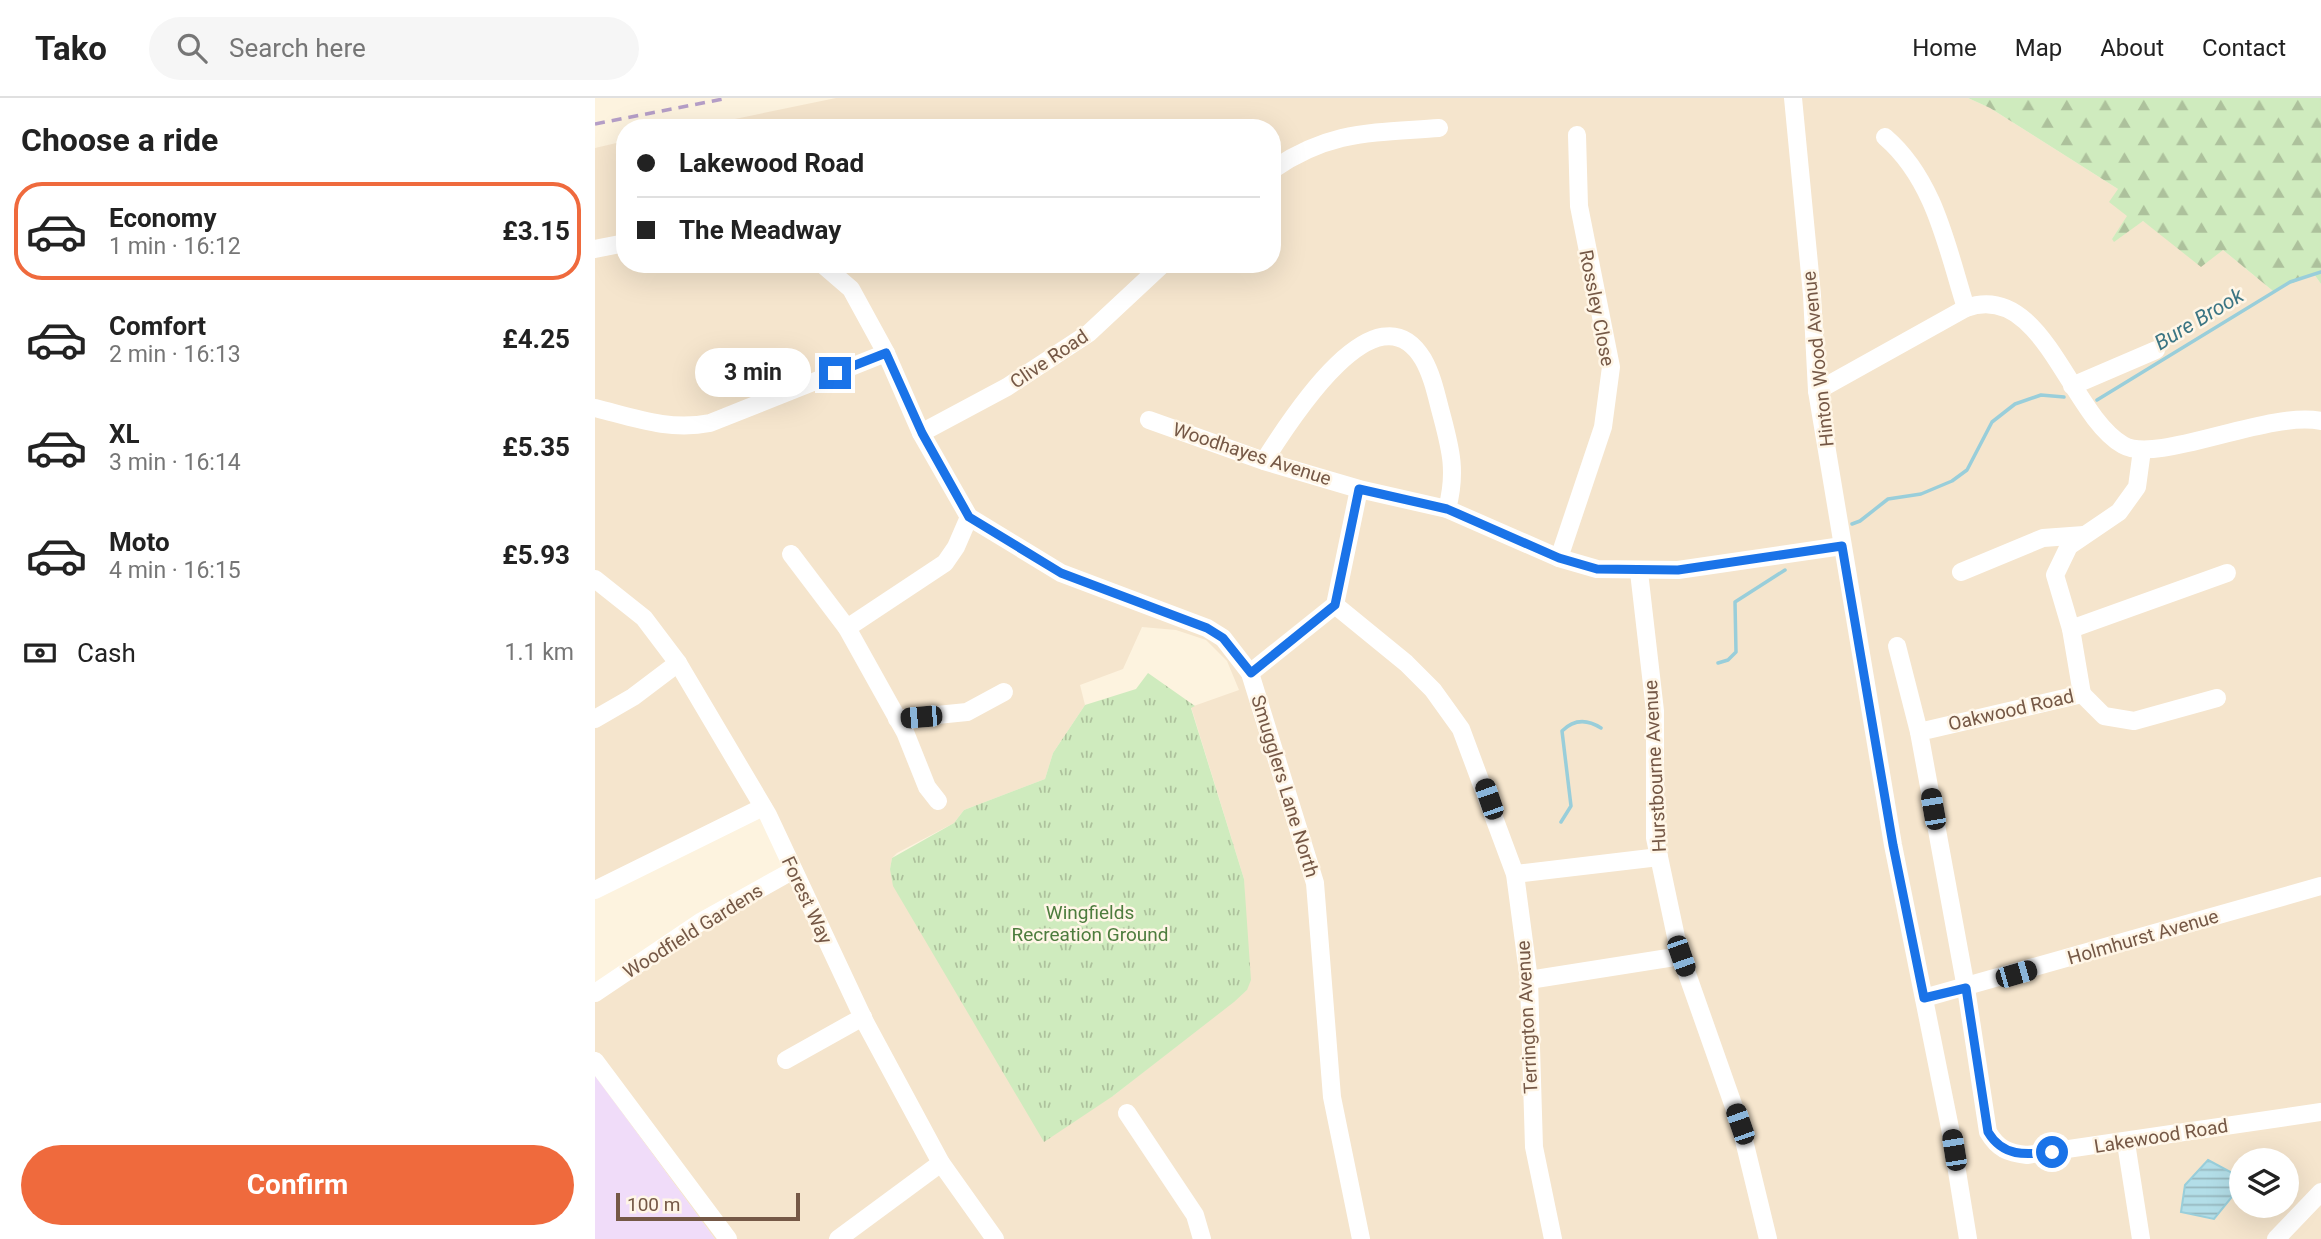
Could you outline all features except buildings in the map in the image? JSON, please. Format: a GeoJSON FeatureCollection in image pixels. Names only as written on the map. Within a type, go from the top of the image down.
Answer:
{"type":"FeatureCollection","features":[{"type":"Feature","properties":{"kind":"street","name":"Hinton Wood Avenue"},"geometry":{"type":"LineString","coordinates":[[1793,98],[1817,391],[1893,845],[1950,1128],[1968,1239]]}},
{"type":"Feature","properties":{"kind":"street"},"geometry":{"type":"LineString","coordinates":[[1281,164],[1297,153],[1345,135],[1439,128]]}},
{"type":"Feature","properties":{"kind":"street","name":"Rossley Close"},"geometry":{"type":"LineString","coordinates":[[1559,558],[1603,427],[1611,367],[1579,206],[1577,135]]}},
{"type":"Feature","properties":{"kind":"street"},"geometry":{"type":"LineString","coordinates":[[1885,137],[1902,152],[1932,200],[1966,308]]}},
{"type":"Feature","properties":{"kind":"street"},"geometry":{"type":"LineString","coordinates":[[595,248],[616,244]]}},
{"type":"Feature","properties":{"kind":"street","name":"Smugglers Lane North"},"geometry":{"type":"LineString","coordinates":[[832,273],[851,289],[886,353],[922,433],[969,517],[1061,573],[1207,628],[1223,638],[1251,673],[1315,883],[1332,1097],[1361,1239]]}},
{"type":"Feature","properties":{"kind":"street","name":"Clive Road"},"geometry":{"type":"LineString","coordinates":[[922,433],[1007,387],[1089,333],[1153,273]]}},
{"type":"Feature","properties":{"kind":"street"},"geometry":{"type":"LineString","coordinates":[[1817,391],[1966,308],[1988,303],[2018,313],[2035,330],[2109,435],[2124,446],[2150,449],[2286,418],[2321,421]]}},
{"type":"Feature","properties":{"kind":"street"},"geometry":{"type":"LineString","coordinates":[[1264,461],[1291,417],[1348,353],[1363,342],[1380,337],[1397,338],[1411,345],[1423,358],[1431,376],[1454,466],[1447,509]]}},
{"type":"Feature","properties":{"kind":"street"},"geometry":{"type":"LineString","coordinates":[[2073,386],[2156,350]]}},
{"type":"Feature","properties":{"kind":"street"},"geometry":{"type":"LineString","coordinates":[[595,408],[668,427],[689,427],[710,423],[886,353]]}},
{"type":"Feature","properties":{"kind":"street","name":"Woodhayes Avenue"},"geometry":{"type":"LineString","coordinates":[[1149,420],[1264,461],[1359,489],[1447,509],[1559,558],[1597,569],[1639,572],[1717,566],[1842,546]]}},
{"type":"Feature","properties":{"kind":"street","name":"Oakwood Road"},"geometry":{"type":"LineString","coordinates":[[1919,732],[2082,694],[2071,629],[2055,575],[2069,546],[2119,512],[2137,487],[2150,449]]}},
{"type":"Feature","properties":{"kind":"street"},"geometry":{"type":"LineString","coordinates":[[1251,673],[1335,605],[1359,489]]}},
{"type":"Feature","properties":{"kind":"street"},"geometry":{"type":"LineString","coordinates":[[847,628],[945,563],[956,548],[969,517]]}},
{"type":"Feature","properties":{"kind":"street"},"geometry":{"type":"LineString","coordinates":[[1961,572],[2043,538],[2085,535]]}},
{"type":"Feature","properties":{"kind":"street"},"geometry":{"type":"LineString","coordinates":[[791,554],[847,628],[897,719],[927,787],[938,801]]}},
{"type":"Feature","properties":{"kind":"street","name":"Hurstbourne Avenue"},"geometry":{"type":"LineString","coordinates":[[1639,572],[1655,711],[1655,838],[1681,956],[1740,1124],[1768,1239]]}},
{"type":"Feature","properties":{"kind":"street"},"geometry":{"type":"LineString","coordinates":[[2071,629],[2227,572]]}},
{"type":"Feature","properties":{"kind":"street","name":"Forest Way"},"geometry":{"type":"LineString","coordinates":[[595,579],[644,618],[678,663],[763,807],[863,1017],[941,1163],[995,1239]]}},
{"type":"Feature","properties":{"kind":"street","name":"Terrington Avenue"},"geometry":{"type":"LineString","coordinates":[[1335,605],[1415,672],[1433,690],[1461,729],[1514,874],[1529,979],[1534,1147],[1553,1239]]}},
{"type":"Feature","properties":{"kind":"street"},"geometry":{"type":"LineString","coordinates":[[1897,646],[1919,732],[1966,988]]}},
{"type":"Feature","properties":{"kind":"street"},"geometry":{"type":"LineString","coordinates":[[595,719],[633,697],[678,663]]}},
{"type":"Feature","properties":{"kind":"street"},"geometry":{"type":"LineString","coordinates":[[897,719],[967,712],[1004,692]]}},
{"type":"Feature","properties":{"kind":"street"},"geometry":{"type":"LineString","coordinates":[[2082,694],[2104,716],[2134,721],[2217,698]]}},
{"type":"Feature","properties":{"kind":"street"},"geometry":{"type":"LineString","coordinates":[[595,890],[763,807]]}},
{"type":"Feature","properties":{"kind":"street"},"geometry":{"type":"LineString","coordinates":[[1514,874],[1659,857]]}},
{"type":"Feature","properties":{"kind":"street","name":"Woodfield Gardens"},"geometry":{"type":"LineString","coordinates":[[595,993],[702,922],[792,871]]}},
{"type":"Feature","properties":{"kind":"street","name":"Holmhurst Avenue"},"geometry":{"type":"LineString","coordinates":[[1924,998],[2321,886]]}},
{"type":"Feature","properties":{"kind":"street"},"geometry":{"type":"LineString","coordinates":[[1529,979],[1681,956]]}},
{"type":"Feature","properties":{"kind":"street","name":"Lakewood Road"},"geometry":{"type":"LineString","coordinates":[[1966,988],[1988,1132],[1996,1144],[2010,1153],[2027,1155],[2126,1143],[2321,1112]]}},
{"type":"Feature","properties":{"kind":"street"},"geometry":{"type":"LineString","coordinates":[[786,1060],[863,1017]]}},
{"type":"Feature","properties":{"kind":"street"},"geometry":{"type":"LineString","coordinates":[[595,1061],[728,1239]]}},
{"type":"Feature","properties":{"kind":"street"},"geometry":{"type":"LineString","coordinates":[[1127,1113],[1195,1215],[1202,1239]]}},
{"type":"Feature","properties":{"kind":"street"},"geometry":{"type":"LineString","coordinates":[[2126,1143],[2141,1239]]}},
{"type":"Feature","properties":{"kind":"street"},"geometry":{"type":"LineString","coordinates":[[838,1239],[941,1163]]}},
{"type":"Feature","properties":{"kind":"street"},"geometry":{"type":"LineString","coordinates":[[2276,1239],[2321,1192]]}},
{"type":"Feature","properties":{"kind":"shaded area"},"geometry":{"type":"Polygon","coordinates":[[[836,98],[1968,98],[1990,108],[2118,189],[2128,216],[2112,239],[2143,221],[2165,236],[2223,250],[2273,291],[2314,274],[2321,284],[2321,1239],[715,1239],[595,1076],[595,993],[791,871],[762,807],[595,890],[595,148],[616,143],[616,273],[1281,273],[1281,119],[734,119],[836,98]],[[1142,627],[1123,669],[1080,685],[1085,705],[1053,753],[1045,779],[964,810],[954,823],[892,858],[890,869],[1113,1096],[1247,990],[1244,879],[1191,707],[1239,690],[1227,661],[1206,640],[1176,630],[1142,627]]]}},
{"type":"Feature","properties":{"kind":"shaded area"},"geometry":{"type":"Polygon","coordinates":[[[595,1076],[654,1156],[715,1239],[595,1239],[595,1076]]]}},
{"type":"Feature","properties":{"kind":"green space"},"geometry":{"type":"Polygon","coordinates":[[[1968,98],[2321,98],[2321,284],[2314,274],[2273,291],[2223,250],[2201,267],[2143,221],[2114,242],[2112,239],[2127,216],[2109,202],[2118,189],[1990,108],[1968,98]]]}},
{"type":"Feature","properties":{"kind":"green space","name":"Wingfields Recreation Ground"},"geometry":{"type":"Polygon","coordinates":[[[1148,673],[1195,706],[1191,708],[1244,879],[1251,980],[1247,990],[1234,1002],[1113,1096],[1044,1142],[893,886],[890,869],[892,858],[954,823],[964,810],[1045,779],[1053,753],[1085,705],[1136,689],[1148,673]]]}},
{"type":"Feature","properties":{"kind":"water"},"geometry":{"type":"Polygon","coordinates":[[[2208,1160],[2229,1171],[2229,1200],[2214,1219],[2181,1212],[2185,1185],[2208,1160]]]}},
{"type":"Feature","properties":{"kind":"waterway","name":"Bure Brook"},"geometry":{"type":"LineString","coordinates":[[2097,400],[2290,282],[2321,272]]}},
{"type":"Feature","properties":{"kind":"waterway","name":"Bure Brook"},"geometry":{"type":"LineString","coordinates":[[1852,524],[1888,499],[1921,494],[1952,481],[1967,470],[1992,422],[2015,404],[2041,395],[2064,397]]}},
{"type":"Feature","properties":{"kind":"waterway","name":"Bure Brook"},"geometry":{"type":"LineString","coordinates":[[1718,663],[1728,660],[1736,652],[1735,602],[1785,570]]}},
{"type":"Feature","properties":{"kind":"waterway","name":"Bure Brook"},"geometry":{"type":"LineString","coordinates":[[1561,822],[1571,806],[1562,731],[1571,724],[1581,722],[1601,728]]}},
{"type":"Feature","properties":{"kind":"railway"},"geometry":{"type":"LineString","coordinates":[[621,119],[728,98]]}},
{"type":"Feature","properties":{"kind":"railway"},"geometry":{"type":"LineString","coordinates":[[595,124],[616,120]]}},
{"type":"Feature","properties":{"kind":"route"},"geometry":{"type":"LineString","coordinates":[[835,373],[886,353],[922,433],[969,517],[1061,573],[1207,628],[1223,638],[1251,673],[1335,605],[1359,489],[1447,509],[1559,558],[1578,565],[1617,572],[1717,566],[1842,546],[1893,845],[1924,998],[1966,988],[1988,1132],[1996,1144],[2010,1153],[2027,1155],[2052,1152]]}}]}
